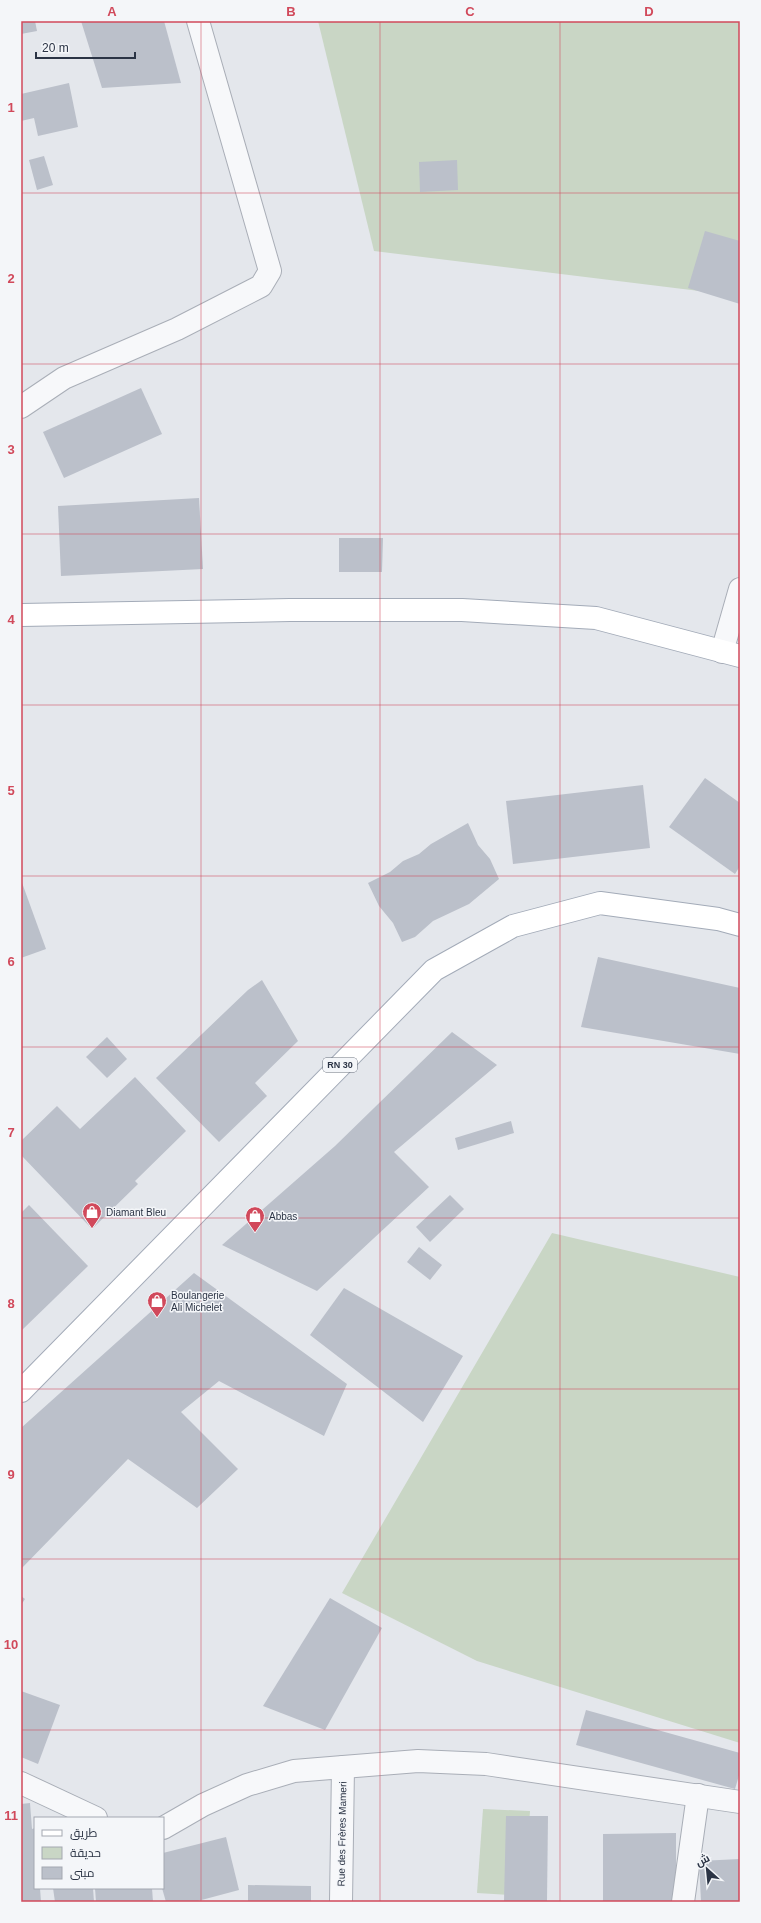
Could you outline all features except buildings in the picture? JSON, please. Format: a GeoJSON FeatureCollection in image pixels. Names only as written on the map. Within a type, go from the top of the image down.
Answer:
{"type":"FeatureCollection","features":[{"type":"Feature","properties":{"kind":"main road"},"geometry":{"type":"LineString","coordinates":[[21,615],[290,610],[470,611],[596,618],[731,654]]}},
{"type":"Feature","properties":{"kind":"main road","name":"RN 30"},"geometry":{"type":"LineString","coordinates":[[21,1391],[434,970],[513,926],[600,904],[718,919],[740,925]]}},
{"type":"Feature","properties":{"kind":"street"},"geometry":{"type":"LineString","coordinates":[[21,407],[64,378],[177,329],[261,286],[270,271],[198,21]]}},
{"type":"Feature","properties":{"kind":"street"},"geometry":{"type":"LineString","coordinates":[[731,654],[740,589]]}},
{"type":"Feature","properties":{"kind":"street"},"geometry":{"type":"LineString","coordinates":[[343,1767],[418,1760],[486,1764],[740,1802]]}},
{"type":"Feature","properties":{"kind":"street","name":"Rue des Frères Mameri"},"geometry":{"type":"LineString","coordinates":[[164,1827],[203,1805],[247,1785],[294,1771],[343,1767],[341,1902]]}},
{"type":"Feature","properties":{"kind":"street"},"geometry":{"type":"LineString","coordinates":[[21,1783],[94,1817]]}},
{"type":"Feature","properties":{"kind":"street"},"geometry":{"type":"LineString","coordinates":[[683,1902],[698,1795]]}},
{"type":"Feature","properties":{"kind":"green space"},"geometry":{"type":"Polygon","coordinates":[[[318,21],[740,21],[740,296],[374,251],[318,21]]]}},
{"type":"Feature","properties":{"kind":"green space"},"geometry":{"type":"Polygon","coordinates":[[[552,1233],[740,1277],[740,1743],[477,1661],[342,1593],[552,1233]]]}},
{"type":"Feature","properties":{"kind":"green space"},"geometry":{"type":"Polygon","coordinates":[[[483,1809],[530,1811],[524,1896],[477,1893],[483,1809]]]}},
{"type":"Feature","properties":{"kind":"place","name":"Diamant Bleu"},"geometry":{"type":"Point","coordinates":[92,1229]}},
{"type":"Feature","properties":{"kind":"place","name":"Abbas"},"geometry":{"type":"Point","coordinates":[255,1233]}},
{"type":"Feature","properties":{"kind":"place","name":"Boulangerie Ali Michelet"},"geometry":{"type":"Point","coordinates":[157,1318]}}]}
